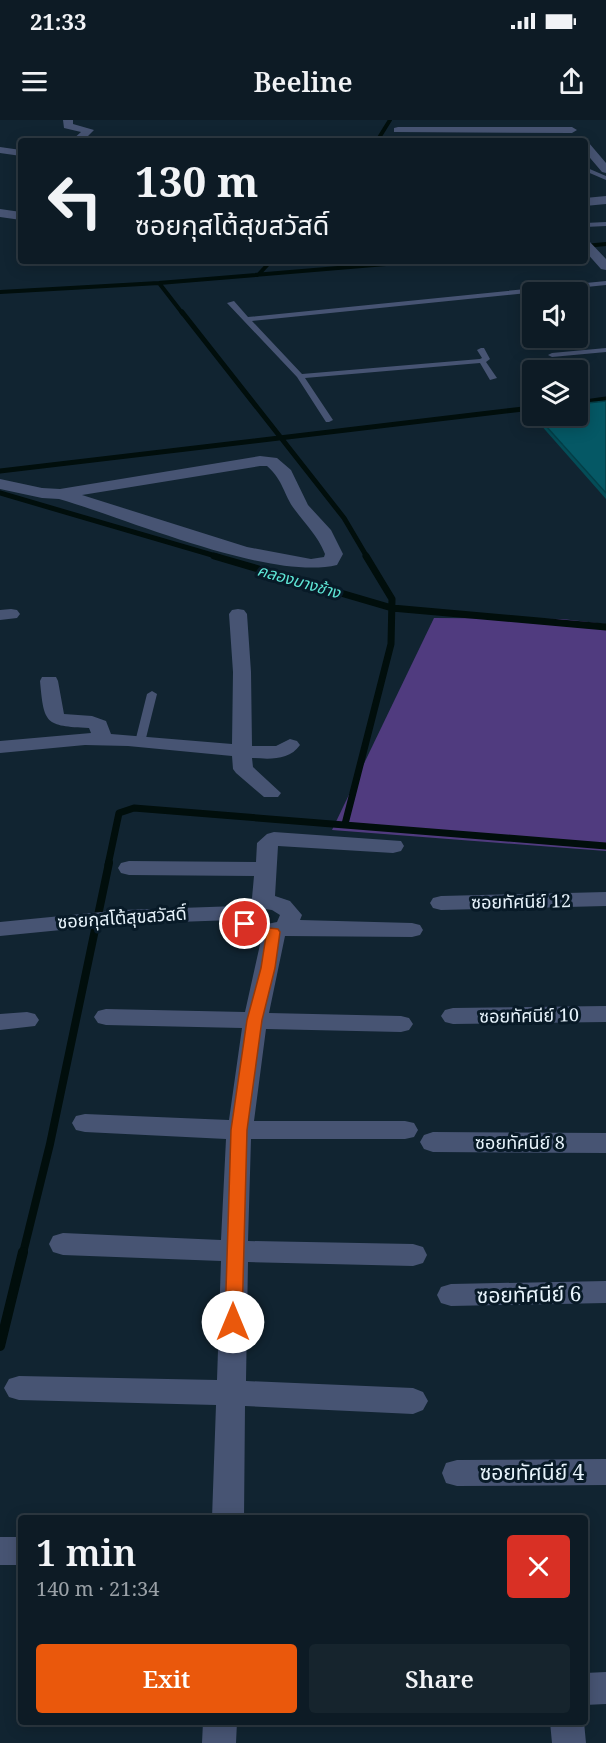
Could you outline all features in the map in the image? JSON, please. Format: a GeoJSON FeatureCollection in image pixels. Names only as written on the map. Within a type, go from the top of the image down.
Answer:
{"type":"FeatureCollection","features":[{"type":"Feature","properties":{"kind":"street"},"geometry":{"type":"LineString","coordinates":[[68,120],[68,126],[89,130],[80,138]]}},
{"type":"Feature","properties":{"kind":"street"},"geometry":{"type":"LineString","coordinates":[[398,130],[571,125],[579,138]]}},
{"type":"Feature","properties":{"kind":"street"},"geometry":{"type":"LineString","coordinates":[[588,150],[603,167]]}},
{"type":"Feature","properties":{"kind":"street"},"geometry":{"type":"LineString","coordinates":[[1,151],[18,153]]}},
{"type":"Feature","properties":{"kind":"street"},"geometry":{"type":"LineString","coordinates":[[588,169],[603,167]]}},
{"type":"Feature","properties":{"kind":"street"},"geometry":{"type":"LineString","coordinates":[[588,202],[606,200]]}},
{"type":"Feature","properties":{"kind":"street"},"geometry":{"type":"LineString","coordinates":[[1,214],[18,216]]}},
{"type":"Feature","properties":{"kind":"street"},"geometry":{"type":"LineString","coordinates":[[588,247],[606,266]]}},
{"type":"Feature","properties":{"kind":"street"},"geometry":{"type":"LineString","coordinates":[[0,484],[95,502],[231,547],[301,565],[323,565],[331,561],[334,554],[325,534],[301,507],[285,473],[271,461],[60,494]]}},
{"type":"Feature","properties":{"kind":"street"},"geometry":{"type":"LineString","coordinates":[[238,614],[242,672],[241,752],[243,769],[271,793]]}},
{"type":"Feature","properties":{"kind":"street"},"geometry":{"type":"LineString","coordinates":[[49,681],[52,708],[57,718],[61,721],[92,722],[99,726],[103,740]]}},
{"type":"Feature","properties":{"kind":"street"},"geometry":{"type":"LineString","coordinates":[[0,747],[103,740],[274,753],[290,745]]}},
{"type":"Feature","properties":{"kind":"street"},"geometry":{"type":"LineString","coordinates":[[393,846],[274,839],[268,843],[265,869],[254,907],[243,919],[250,928],[257,931],[280,929],[412,930]]}},
{"type":"Feature","properties":{"kind":"street"},"geometry":{"type":"LineString","coordinates":[[129,867],[265,869]]}},
{"type":"Feature","properties":{"kind":"street","name":"ซอยกุสโต้สุขสวัสดิ์"},"geometry":{"type":"LineString","coordinates":[[0,929],[72,920],[254,907],[272,902],[288,909],[291,915],[280,929],[255,1020],[239,1130],[228,1515]]}},
{"type":"Feature","properties":{"kind":"street","name":"ซอยทัศนีย์ 12"},"geometry":{"type":"LineString","coordinates":[[441,903],[605,904]]}},
{"type":"Feature","properties":{"kind":"street","name":"ซอยทัศนีย์ 10"},"geometry":{"type":"LineString","coordinates":[[453,1016],[606,1014]]}},
{"type":"Feature","properties":{"kind":"street"},"geometry":{"type":"LineString","coordinates":[[106,1017],[401,1024]]}},
{"type":"Feature","properties":{"kind":"street"},"geometry":{"type":"LineString","coordinates":[[0,1022],[27,1020]]}},
{"type":"Feature","properties":{"kind":"street"},"geometry":{"type":"LineString","coordinates":[[85,1123],[239,1130],[405,1130]]}},
{"type":"Feature","properties":{"kind":"street","name":"ซอยทัศนีย์ 8"},"geometry":{"type":"LineString","coordinates":[[433,1142],[606,1143]]}},
{"type":"Feature","properties":{"kind":"street"},"geometry":{"type":"LineString","coordinates":[[63,1244],[413,1255]]}},
{"type":"Feature","properties":{"kind":"street","name":"ซอยทัศนีย์ 6"},"geometry":{"type":"LineString","coordinates":[[451,1295],[606,1292]]}},
{"type":"Feature","properties":{"kind":"street"},"geometry":{"type":"LineString","coordinates":[[19,1388],[232,1393],[413,1401]]}},
{"type":"Feature","properties":{"kind":"street","name":"ซอยทัศนีย์ 4"},"geometry":{"type":"LineString","coordinates":[[458,1473],[606,1472]]}},
{"type":"Feature","properties":{"kind":"street"},"geometry":{"type":"LineString","coordinates":[[0,1551],[18,1551]]}},
{"type":"Feature","properties":{"kind":"street"},"geometry":{"type":"LineString","coordinates":[[588,1689],[606,1688]]}},
{"type":"Feature","properties":{"kind":"street"},"geometry":{"type":"LineString","coordinates":[[219,1743],[220,1725]]}},
{"type":"Feature","properties":{"kind":"street"},"geometry":{"type":"LineString","coordinates":[[567,1725],[569,1743]]}},
{"type":"Feature","properties":{"kind":"lane"},"geometry":{"type":"LineString","coordinates":[[588,225],[606,224]]}},
{"type":"Feature","properties":{"kind":"lane"},"geometry":{"type":"LineString","coordinates":[[246,319],[606,283]]}},
{"type":"Feature","properties":{"kind":"lane"},"geometry":{"type":"LineString","coordinates":[[231,303],[300,376],[329,420]]}},
{"type":"Feature","properties":{"kind":"lane"},"geometry":{"type":"LineString","coordinates":[[300,376],[482,361],[486,359],[481,350]]}},
{"type":"Feature","properties":{"kind":"lane"},"geometry":{"type":"LineString","coordinates":[[552,356],[605,351]]}},
{"type":"Feature","properties":{"kind":"lane"},"geometry":{"type":"LineString","coordinates":[[482,361],[493,378]]}},
{"type":"Feature","properties":{"kind":"lane"},"geometry":{"type":"LineString","coordinates":[[141,742],[152,694]]}},
{"type":"Feature","properties":{"kind":"shaded area"},"geometry":{"type":"Polygon","coordinates":[[[434,618],[562,619],[606,624],[606,851],[332,830],[434,618]]]}},
{"type":"Feature","properties":{"kind":"building"},"geometry":{"type":"Polygon","coordinates":[[[606,401],[606,493],[546,426],[588,426],[588,403],[606,401]]]}},
{"type":"Feature","properties":{"kind":"waterway"},"geometry":{"type":"LineString","coordinates":[[379,138],[390,120]]}},
{"type":"Feature","properties":{"kind":"waterway","name":"คลองบางช้าง"},"geometry":{"type":"LineString","coordinates":[[588,246],[606,244]]}},
{"type":"Feature","properties":{"kind":"waterway"},"geometry":{"type":"LineString","coordinates":[[258,275],[268,264]]}},
{"type":"Feature","properties":{"kind":"waterway","name":"คลองบางช้าง"},"geometry":{"type":"LineString","coordinates":[[258,275],[386,264]]}},
{"type":"Feature","properties":{"kind":"waterway","name":"คลองบางช้าง"},"geometry":{"type":"LineString","coordinates":[[159,283],[258,275]]}},
{"type":"Feature","properties":{"kind":"waterway","name":"คลองบางช้าง"},"geometry":{"type":"LineString","coordinates":[[0,292],[159,283]]}},
{"type":"Feature","properties":{"kind":"waterway"},"geometry":{"type":"LineString","coordinates":[[159,283],[183,314]]}},
{"type":"Feature","properties":{"kind":"waterway"},"geometry":{"type":"LineString","coordinates":[[182,312],[281,438]]}},
{"type":"Feature","properties":{"kind":"waterway"},"geometry":{"type":"LineString","coordinates":[[588,402],[606,399]]}},
{"type":"Feature","properties":{"kind":"waterway"},"geometry":{"type":"LineString","coordinates":[[281,438],[522,409]]}},
{"type":"Feature","properties":{"kind":"waterway"},"geometry":{"type":"LineString","coordinates":[[0,471],[281,438]]}},
{"type":"Feature","properties":{"kind":"waterway"},"geometry":{"type":"LineString","coordinates":[[281,438],[344,518],[367,557]]}},
{"type":"Feature","properties":{"kind":"waterway","name":"คลองบางช้าง"},"geometry":{"type":"LineString","coordinates":[[0,493],[219,557]]}},
{"type":"Feature","properties":{"kind":"waterway","name":"คลองบางช้าง"},"geometry":{"type":"LineString","coordinates":[[214,556],[392,608]]}},
{"type":"Feature","properties":{"kind":"waterway"},"geometry":{"type":"LineString","coordinates":[[366,556],[392,599],[392,608]]}},
{"type":"Feature","properties":{"kind":"waterway"},"geometry":{"type":"LineString","coordinates":[[345,824],[391,644],[392,608]]}},
{"type":"Feature","properties":{"kind":"waterway","name":"คลองบางช้าง"},"geometry":{"type":"LineString","coordinates":[[392,608],[606,627]]}},
{"type":"Feature","properties":{"kind":"waterway"},"geometry":{"type":"LineString","coordinates":[[108,865],[119,813],[134,808],[606,846]]}},
{"type":"Feature","properties":{"kind":"waterway"},"geometry":{"type":"LineString","coordinates":[[23,1253],[50,1144],[109,863]]}},
{"type":"Feature","properties":{"kind":"waterway"},"geometry":{"type":"LineString","coordinates":[[0,1346],[23,1252]]}},
{"type":"Feature","properties":{"kind":"route"},"geometry":{"type":"LineString","coordinates":[[233,1322],[239,1130],[255,1020],[274,932],[257,931],[245,924]]}}]}
